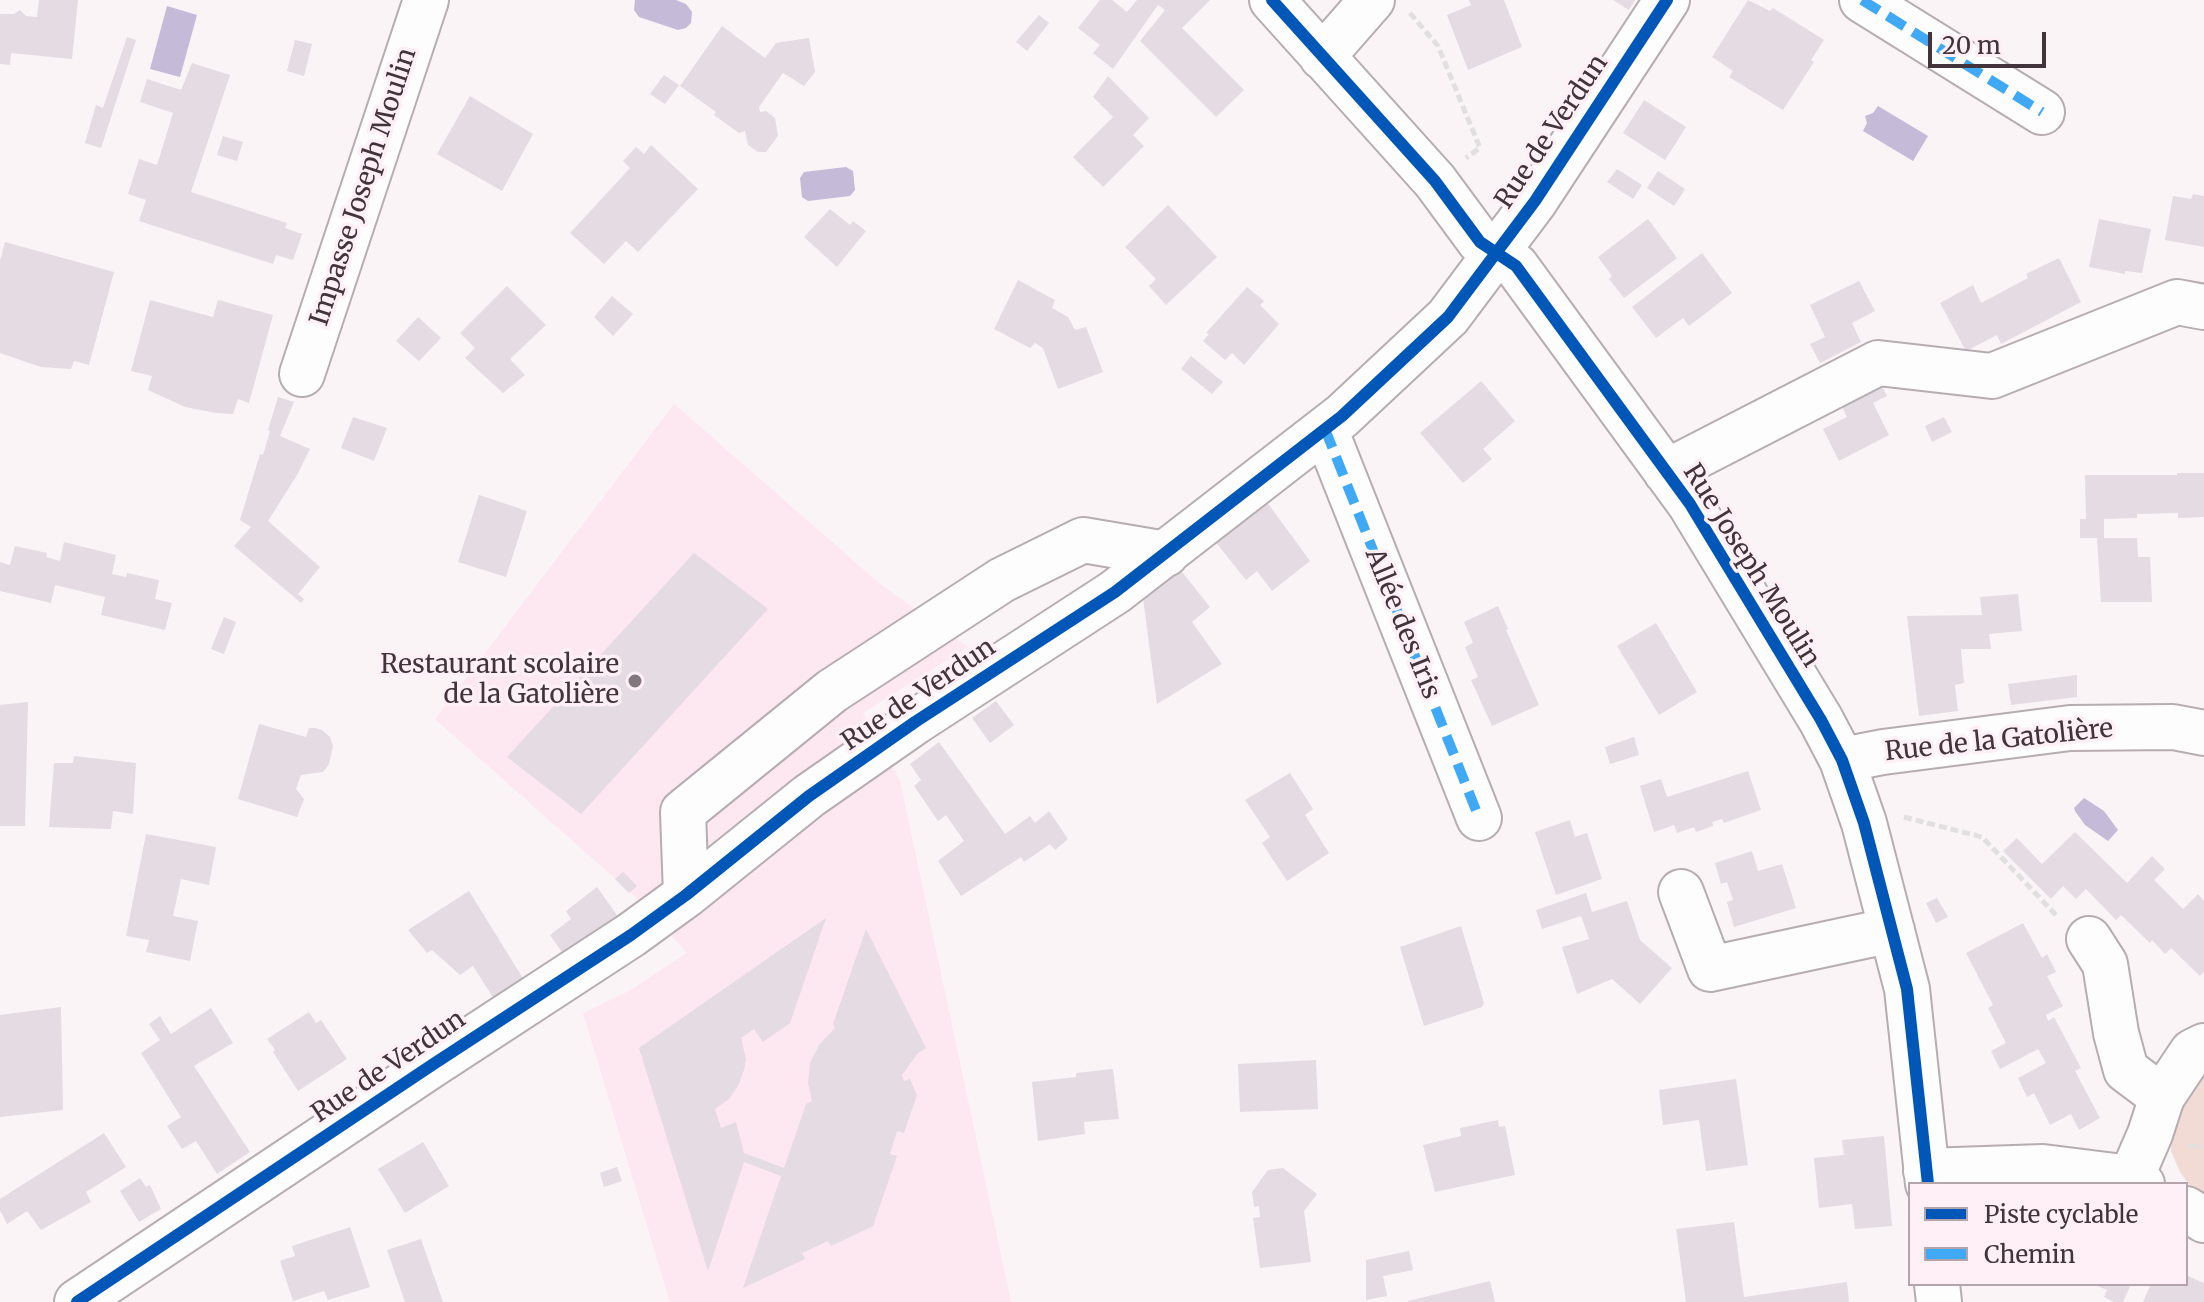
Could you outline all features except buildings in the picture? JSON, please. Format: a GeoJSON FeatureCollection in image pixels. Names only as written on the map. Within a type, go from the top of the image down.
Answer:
{"type":"FeatureCollection","features":[{"type":"Feature","properties":{"kind":"street","name":"Impasse Joseph Moulin"},"geometry":{"type":"LineString","coordinates":[[302,374],[426,0]]}},
{"type":"Feature","properties":{"kind":"street","name":"Rue Joseph Moulin"},"geometry":{"type":"LineString","coordinates":[[1272,0],[1435,181],[1480,242],[1516,266],[1690,504],[1821,720],[1842,760],[1864,823],[1907,989],[1927,1178]]}},
{"type":"Feature","properties":{"kind":"street","name":"Rue de Verdun"},"geometry":{"type":"LineString","coordinates":[[77,1302],[631,935],[809,796],[915,722],[1115,592],[1325,429],[1448,317],[1535,201],[1667,0]]}},
{"type":"Feature","properties":{"kind":"street"},"geometry":{"type":"LineString","coordinates":[[1862,0],[2042,112]]}},
{"type":"Feature","properties":{"kind":"street"},"geometry":{"type":"LineString","coordinates":[[1322,57],[1391,6]]}},
{"type":"Feature","properties":{"kind":"street"},"geometry":{"type":"LineString","coordinates":[[1666,472],[1878,363],[1992,376],[2177,302],[2204,307]]}},
{"type":"Feature","properties":{"kind":"street","name":"Allée des Iris"},"geometry":{"type":"LineString","coordinates":[[1325,429],[1479,818]]}},
{"type":"Feature","properties":{"kind":"street"},"geometry":{"type":"LineString","coordinates":[[686,895],[683,812],[832,691],[1002,580],[1083,540],[1166,554]]}},
{"type":"Feature","properties":{"kind":"street","name":"Rue de la Gatolière"},"geometry":{"type":"LineString","coordinates":[[1842,760],[2070,728],[2173,727],[2204,733]]}},
{"type":"Feature","properties":{"kind":"street"},"geometry":{"type":"LineString","coordinates":[[1681,892],[1710,969],[1892,930]]}},
{"type":"Feature","properties":{"kind":"street"},"geometry":{"type":"LineString","coordinates":[[2089,939],[2105,964],[2116,1033],[2126,1070],[2162,1097]]}},
{"type":"Feature","properties":{"kind":"street"},"geometry":{"type":"LineString","coordinates":[[1927,1178],[2043,1167],[2136,1181],[2162,1097],[2192,1052],[2204,1046]]}},
{"type":"Feature","properties":{"kind":"path"},"geometry":{"type":"LineString","coordinates":[[1391,6],[1438,46],[1480,148],[1435,181]]}},
{"type":"Feature","properties":{"kind":"path"},"geometry":{"type":"LineString","coordinates":[[1864,823],[1896,815],[1982,837],[2075,935],[2089,939]]}},
{"type":"Feature","properties":{"kind":"shaded area"},"geometry":{"type":"Polygon","coordinates":[[[635,0],[676,0],[686,4],[692,12],[691,23],[678,30],[639,17],[634,10],[635,0]]]}},
{"type":"Feature","properties":{"kind":"shaded area"},"geometry":{"type":"Polygon","coordinates":[[[167,6],[197,15],[180,77],[150,69],[167,6]]]}},
{"type":"Feature","properties":{"kind":"shaded area"},"geometry":{"type":"Polygon","coordinates":[[[1878,106],[1928,136],[1913,161],[1863,131],[1867,123],[1865,116],[1873,113],[1878,106]]]}},
{"type":"Feature","properties":{"kind":"shaded area"},"geometry":{"type":"Polygon","coordinates":[[[846,167],[853,171],[855,190],[850,196],[808,201],[802,197],[800,178],[804,172],[846,167]]]}},
{"type":"Feature","properties":{"kind":"shaded area"},"geometry":{"type":"Polygon","coordinates":[[[674,404],[879,583],[968,647],[863,713],[900,781],[1011,1302],[670,1302],[583,1013],[629,991],[687,953],[636,897],[435,719],[674,404]]]}},
{"type":"Feature","properties":{"kind":"shaded area"},"geometry":{"type":"Polygon","coordinates":[[[2084,798],[2104,811],[2118,830],[2108,841],[2085,825],[2075,811],[2074,808],[2084,798]]]}},
{"type":"Feature","properties":{"kind":"shaded area"},"geometry":{"type":"Polygon","coordinates":[[[2204,1065],[2204,1199],[2198,1197],[2180,1172],[2171,1151],[2172,1120],[2204,1065]]]}},
{"type":"Feature","properties":{"kind":"marked path"},"geometry":{"type":"LineString","coordinates":[[1862,0],[2042,112]]}},
{"type":"Feature","properties":{"kind":"marked path"},"geometry":{"type":"LineString","coordinates":[[1325,429],[1479,818]]}},
{"type":"Feature","properties":{"kind":"cycle path"},"geometry":{"type":"LineString","coordinates":[[1272,0],[1435,181],[1480,242],[1516,266],[1690,504],[1821,720],[1842,760],[1864,823],[1907,989],[1928,1182]]}},
{"type":"Feature","properties":{"kind":"cycle path"},"geometry":{"type":"LineString","coordinates":[[77,1302],[631,935],[809,796],[915,722],[1115,592],[1342,416],[1448,317],[1535,201],[1667,0]]}},
{"type":"Feature","properties":{"kind":"place","name":"Restaurant scolaire de la Gatolière"},"geometry":{"type":"Point","coordinates":[635,681]}}]}
